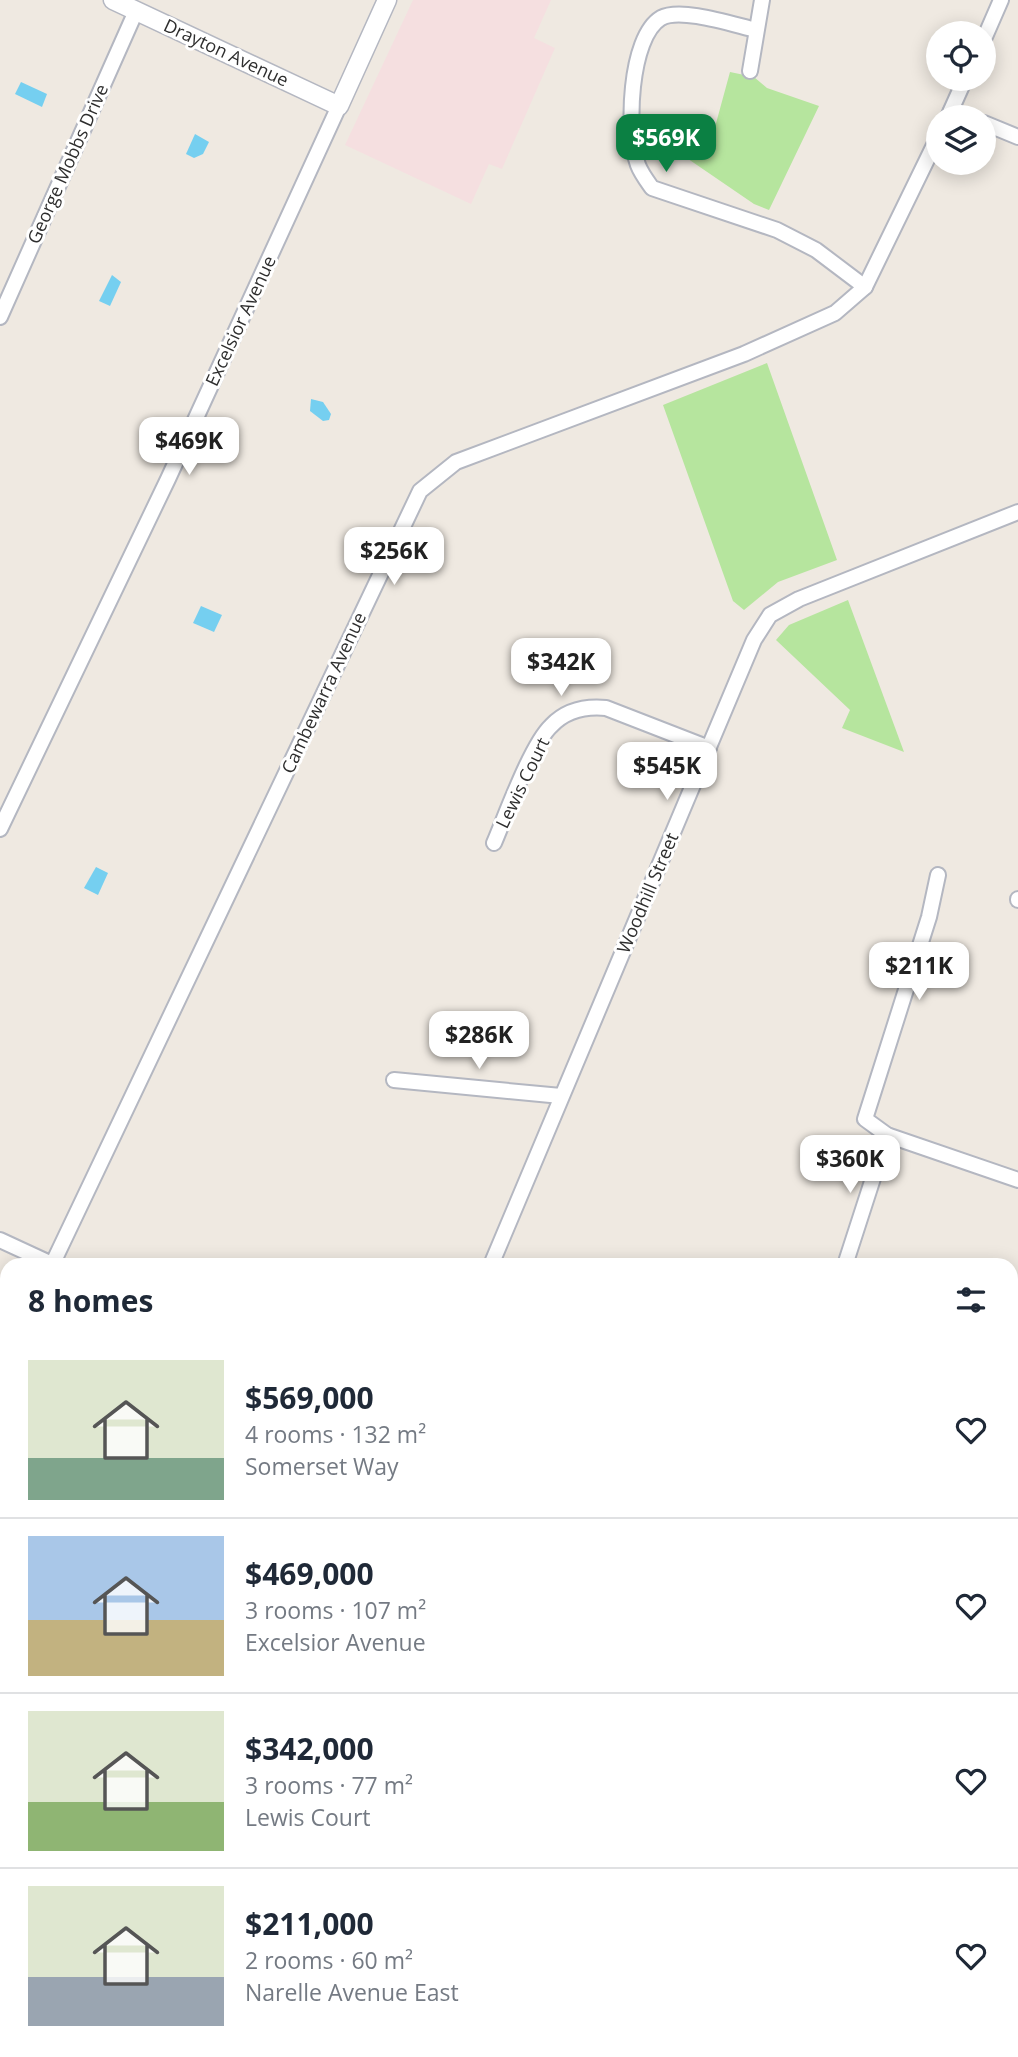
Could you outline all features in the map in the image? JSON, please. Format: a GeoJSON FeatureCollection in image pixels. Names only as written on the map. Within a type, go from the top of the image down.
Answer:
{"type":"FeatureCollection","features":[{"type":"Feature","properties":{"kind":"street","name":"Drayton Avenue"},"geometry":{"type":"LineString","coordinates":[[113,0],[339,106]]}},
{"type":"Feature","properties":{"kind":"street","name":"Excelsior Avenue"},"geometry":{"type":"LineString","coordinates":[[0,829],[169,479],[387,0]]}},
{"type":"Feature","properties":{"kind":"street"},"geometry":{"type":"LineString","coordinates":[[750,71],[762,0]]}},
{"type":"Feature","properties":{"kind":"street"},"geometry":{"type":"LineString","coordinates":[[992,21],[1001,0]]}},
{"type":"Feature","properties":{"kind":"street","name":"George Mobbs Drive"},"geometry":{"type":"LineString","coordinates":[[0,317],[136,11]]}},
{"type":"Feature","properties":{"kind":"street"},"geometry":{"type":"LineString","coordinates":[[756,30],[691,15],[663,17],[646,31],[635,72],[631,124],[638,165],[652,188],[777,230],[816,250],[864,287]]}},
{"type":"Feature","properties":{"kind":"street"},"geometry":{"type":"LineString","coordinates":[[996,128],[1018,136]]}},
{"type":"Feature","properties":{"kind":"street","name":"Cambewarra Avenue"},"geometry":{"type":"LineString","coordinates":[[56,1258],[420,491],[456,462],[793,334],[835,313],[864,287],[926,161]]}},
{"type":"Feature","properties":{"kind":"street","name":"Woodhill Street"},"geometry":{"type":"LineString","coordinates":[[494,1258],[754,639],[770,615],[835,584],[1018,512]]}},
{"type":"Feature","properties":{"kind":"street","name":"Lewis Court"},"geometry":{"type":"LineString","coordinates":[[494,843],[524,774],[550,726],[572,711],[589,706],[606,708],[709,748]]}},
{"type":"Feature","properties":{"kind":"street"},"geometry":{"type":"LineString","coordinates":[[938,875],[929,917],[865,1119],[887,1135],[1018,1180]]}},
{"type":"Feature","properties":{"kind":"street"},"geometry":{"type":"LineString","coordinates":[[394,1080],[561,1096]]}},
{"type":"Feature","properties":{"kind":"street"},"geometry":{"type":"LineString","coordinates":[[847,1258],[887,1135]]}},
{"type":"Feature","properties":{"kind":"street"},"geometry":{"type":"LineString","coordinates":[[0,1240],[38,1258]]}},
{"type":"Feature","properties":{"kind":"shaded area"},"geometry":{"type":"Polygon","coordinates":[[[413,0],[551,0],[534,38],[555,48],[502,169],[489,164],[471,204],[345,145],[413,0]]]}},
{"type":"Feature","properties":{"kind":"green space"},"geometry":{"type":"Polygon","coordinates":[[[730,72],[754,77],[767,88],[819,106],[769,210],[754,204],[656,137],[650,127],[715,127],[730,72]]]}},
{"type":"Feature","properties":{"kind":"green space"},"geometry":{"type":"Polygon","coordinates":[[[767,363],[837,560],[778,582],[744,610],[733,601],[663,405],[767,363]]]}},
{"type":"Feature","properties":{"kind":"green space"},"geometry":{"type":"Polygon","coordinates":[[[848,600],[904,752],[842,728],[850,710],[776,640],[789,625],[848,600]]]}},
{"type":"Feature","properties":{"kind":"water"},"geometry":{"type":"Polygon","coordinates":[[[21,82],[47,94],[42,107],[15,94],[21,82]]]}},
{"type":"Feature","properties":{"kind":"water"},"geometry":{"type":"Polygon","coordinates":[[[195,134],[209,142],[203,154],[194,158],[186,154],[195,134]]]}},
{"type":"Feature","properties":{"kind":"water"},"geometry":{"type":"Polygon","coordinates":[[[112,275],[121,282],[110,306],[99,301],[112,275]]]}},
{"type":"Feature","properties":{"kind":"water"},"geometry":{"type":"Polygon","coordinates":[[[311,399],[323,402],[331,414],[329,420],[323,421],[310,411],[311,399]]]}},
{"type":"Feature","properties":{"kind":"water"},"geometry":{"type":"Polygon","coordinates":[[[201,606],[222,615],[214,632],[193,623],[201,606]]]}},
{"type":"Feature","properties":{"kind":"water"},"geometry":{"type":"Polygon","coordinates":[[[96,867],[108,873],[98,895],[84,888],[96,867]]]}}]}
